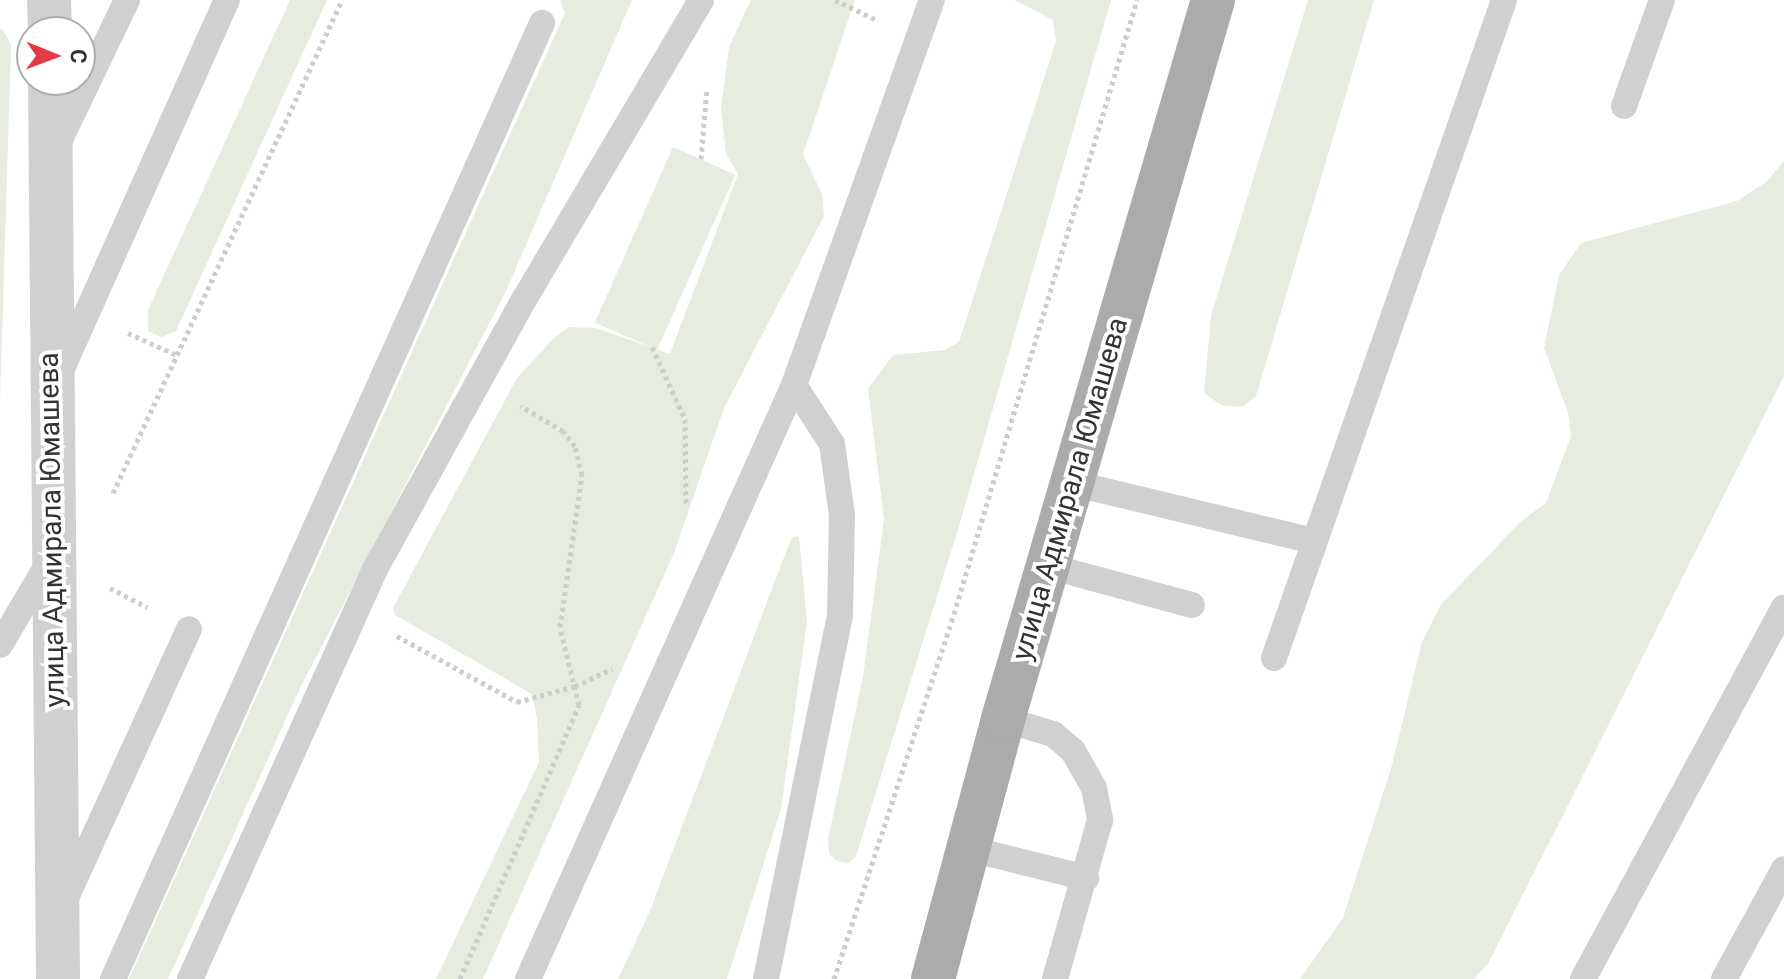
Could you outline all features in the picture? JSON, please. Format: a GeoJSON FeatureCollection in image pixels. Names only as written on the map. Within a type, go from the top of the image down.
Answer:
{"type":"FeatureCollection","features":[{"type":"Feature","properties":{"kind":"main road","name":"улица Адмирала Юмашева"},"geometry":{"type":"LineString","coordinates":[[933,979],[1003,719],[1213,0]]}},
{"type":"Feature","properties":{"kind":"street","name":"улица Адмирала Юмашева"},"geometry":{"type":"LineString","coordinates":[[50,96],[50,395],[58,979]]}},
{"type":"Feature","properties":{"kind":"lane"},"geometry":{"type":"LineString","coordinates":[[51,160],[127,0]]}},
{"type":"Feature","properties":{"kind":"lane"},"geometry":{"type":"LineString","coordinates":[[50,395],[227,0]]}},
{"type":"Feature","properties":{"kind":"lane"},"geometry":{"type":"LineString","coordinates":[[190,979],[355,613],[479,382],[701,0]]}},
{"type":"Feature","properties":{"kind":"lane"},"geometry":{"type":"LineString","coordinates":[[528,979],[794,385],[932,0]]}},
{"type":"Feature","properties":{"kind":"lane"},"geometry":{"type":"LineString","coordinates":[[1274,658],[1504,0]]}},
{"type":"Feature","properties":{"kind":"lane"},"geometry":{"type":"LineString","coordinates":[[1624,106],[1662,0]]}},
{"type":"Feature","properties":{"kind":"lane"},"geometry":{"type":"LineString","coordinates":[[113,979],[542,23]]}},
{"type":"Feature","properties":{"kind":"lane"},"geometry":{"type":"LineString","coordinates":[[766,979],[840,616],[842,515],[832,444],[794,385]]}},
{"type":"Feature","properties":{"kind":"lane"},"geometry":{"type":"LineString","coordinates":[[1072,483],[1314,541]]}},
{"type":"Feature","properties":{"kind":"lane"},"geometry":{"type":"LineString","coordinates":[[0,645],[52,557]]}},
{"type":"Feature","properties":{"kind":"lane"},"geometry":{"type":"LineString","coordinates":[[1048,566],[1192,605]]}},
{"type":"Feature","properties":{"kind":"lane"},"geometry":{"type":"LineString","coordinates":[[1583,979],[1784,608]]}},
{"type":"Feature","properties":{"kind":"lane"},"geometry":{"type":"LineString","coordinates":[[58,916],[189,629]]}},
{"type":"Feature","properties":{"kind":"lane"},"geometry":{"type":"LineString","coordinates":[[1003,719],[1053,734],[1073,751],[1094,788],[1100,820],[1055,979]]}},
{"type":"Feature","properties":{"kind":"lane"},"geometry":{"type":"LineString","coordinates":[[967,848],[1086,878]]}},
{"type":"Feature","properties":{"kind":"lane"},"geometry":{"type":"LineString","coordinates":[[1724,979],[1784,869]]}},
{"type":"Feature","properties":{"kind":"path"},"geometry":{"type":"LineString","coordinates":[[110,499],[342,0]]}},
{"type":"Feature","properties":{"kind":"path"},"geometry":{"type":"LineString","coordinates":[[835,0],[855,10]]}},
{"type":"Feature","properties":{"kind":"path"},"geometry":{"type":"LineString","coordinates":[[834,979],[954,614],[1137,0]]}},
{"type":"Feature","properties":{"kind":"path"},"geometry":{"type":"LineString","coordinates":[[652,347],[685,419],[687,513]]}},
{"type":"Feature","properties":{"kind":"path"},"geometry":{"type":"LineString","coordinates":[[460,979],[576,719],[575,686],[560,627],[582,475],[575,446],[563,431],[479,382]]}},
{"type":"Feature","properties":{"kind":"path"},"geometry":{"type":"LineString","coordinates":[[355,613],[517,702],[575,686]]}},
{"type":"Feature","properties":{"kind":"shaded area"},"geometry":{"type":"Polygon","coordinates":[[[290,0],[327,0],[176,331],[162,337],[148,331],[148,310],[290,0]]]}},
{"type":"Feature","properties":{"kind":"shaded area"},"geometry":{"type":"Polygon","coordinates":[[[560,0],[632,0],[506,291],[300,688],[168,979],[129,979],[565,13],[560,0]]]}},
{"type":"Feature","properties":{"kind":"shaded area"},"geometry":{"type":"Polygon","coordinates":[[[751,0],[855,0],[803,154],[822,194],[824,216],[724,408],[674,553],[483,979],[436,979],[539,762],[537,719],[532,694],[395,615],[393,608],[517,378],[556,336],[570,327],[596,328],[670,354],[738,174],[726,153],[721,109],[729,47],[751,0]]]}},
{"type":"Feature","properties":{"kind":"shaded area"},"geometry":{"type":"Polygon","coordinates":[[[1014,0],[1111,0],[959,526],[856,856],[849,863],[837,861],[829,854],[828,839],[863,677],[884,520],[868,389],[893,355],[945,350],[959,342],[1056,41],[1053,20],[1014,0]]]}},
{"type":"Feature","properties":{"kind":"shaded area"},"geometry":{"type":"Polygon","coordinates":[[[1308,0],[1374,0],[1256,396],[1242,407],[1221,405],[1204,393],[1211,316],[1308,0]]]}},
{"type":"Feature","properties":{"kind":"shaded area"},"geometry":{"type":"Polygon","coordinates":[[[2,28],[11,45],[0,402],[0,30],[2,28]]]}},
{"type":"Feature","properties":{"kind":"shaded area"},"geometry":{"type":"Polygon","coordinates":[[[673,147],[735,175],[657,350],[595,322],[673,147]]]}},
{"type":"Feature","properties":{"kind":"shaded area"},"geometry":{"type":"Polygon","coordinates":[[[1784,161],[1784,376],[1488,964],[1474,979],[1300,979],[1343,918],[1392,765],[1422,642],[1440,606],[1520,522],[1546,503],[1571,436],[1568,413],[1544,348],[1559,275],[1581,243],[1737,201],[1766,182],[1784,161]]]}},
{"type":"Feature","properties":{"kind":"shaded area"},"geometry":{"type":"Polygon","coordinates":[[[799,536],[807,621],[781,809],[727,979],[618,979],[650,911],[792,537],[799,536]]]}}]}
